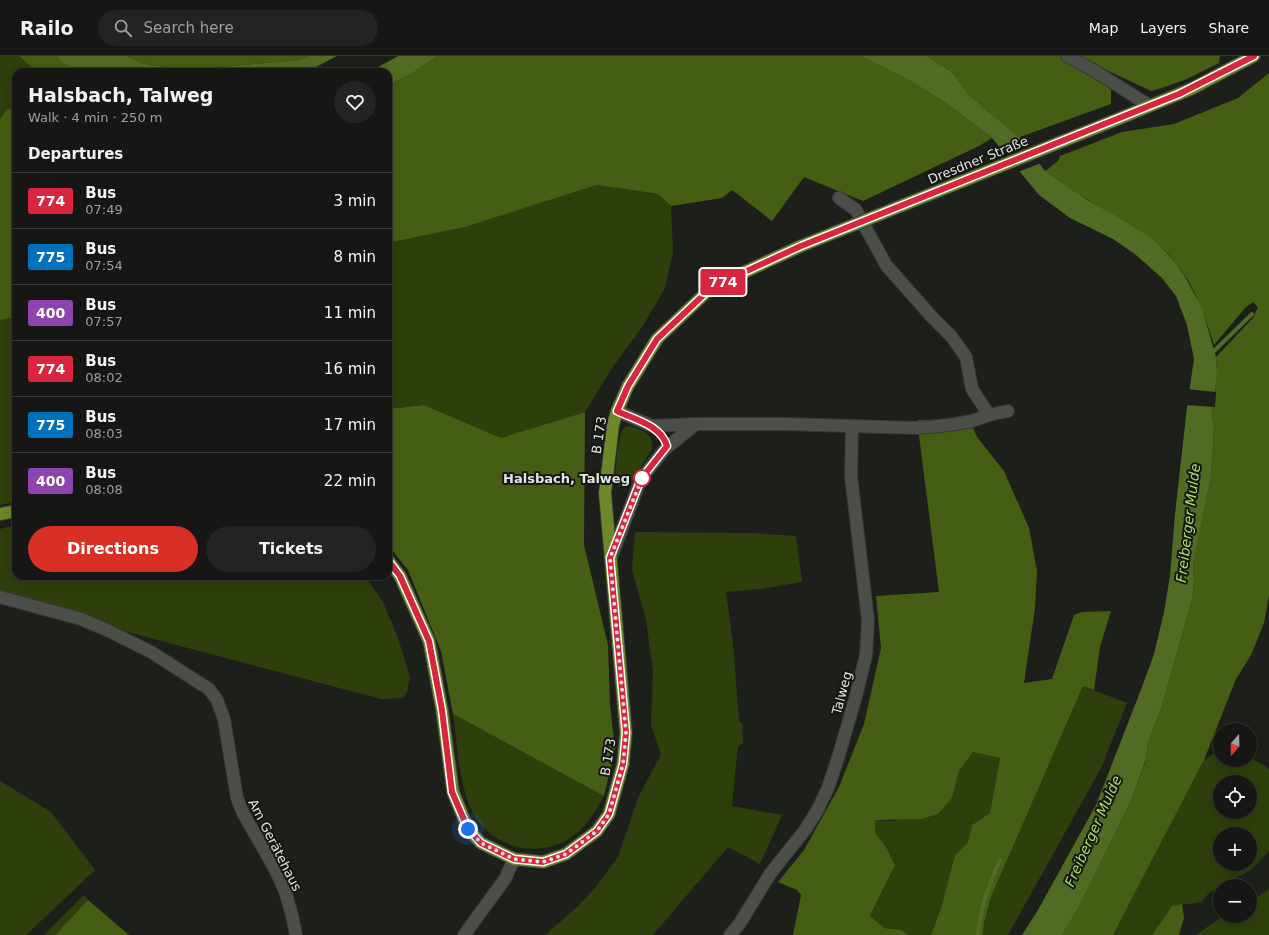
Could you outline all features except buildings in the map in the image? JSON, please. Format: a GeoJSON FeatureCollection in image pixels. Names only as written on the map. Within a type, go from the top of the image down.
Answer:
{"type":"FeatureCollection","features":[{"type":"Feature","properties":{"kind":"main road","name":"Dresdner Straße"},"geometry":{"type":"LineString","coordinates":[[712,287],[801,246],[1191,89],[1254,56]]}},
{"type":"Feature","properties":{"kind":"main road","name":"B 173"},"geometry":{"type":"LineString","coordinates":[[392,565],[400,576],[429,641],[442,710],[452,792],[468,829],[481,843],[514,859],[543,862],[566,854],[597,831],[609,814],[623,764],[626,733],[610,558],[606,493],[613,425],[617,411],[628,386],[657,339],[712,287]]}},
{"type":"Feature","properties":{"kind":"main road"},"geometry":{"type":"LineString","coordinates":[[0,514],[12,512]]}},
{"type":"Feature","properties":{"kind":"street"},"geometry":{"type":"LineString","coordinates":[[1067,56],[1093,70],[1150,106]]}},
{"type":"Feature","properties":{"kind":"street"},"geometry":{"type":"LineString","coordinates":[[839,198],[856,210],[886,265],[951,336],[966,357],[972,389],[989,415]]}},
{"type":"Feature","properties":{"kind":"street"},"geometry":{"type":"LineString","coordinates":[[617,411],[652,426],[696,424],[785,424],[917,428],[972,422],[989,415],[1008,411]]}},
{"type":"Feature","properties":{"kind":"street"},"geometry":{"type":"LineString","coordinates":[[610,558],[641,479],[665,449],[696,424]]}},
{"type":"Feature","properties":{"kind":"street","name":"Talweg"},"geometry":{"type":"LineString","coordinates":[[730,935],[740,923],[770,874],[805,830],[817,812],[828,788],[838,758],[858,689],[866,655],[868,620],[851,476],[852,426]]}},
{"type":"Feature","properties":{"kind":"street","name":"Am Gerätehaus"},"geometry":{"type":"LineString","coordinates":[[0,597],[82,619],[151,652],[209,689],[217,700],[224,719],[237,798],[243,813],[275,869],[285,891],[296,935]]}},
{"type":"Feature","properties":{"kind":"street"},"geometry":{"type":"LineString","coordinates":[[464,935],[505,879],[514,859]]}},
{"type":"Feature","properties":{"kind":"shaded area"},"geometry":{"type":"Polygon","coordinates":[[[0,56],[19,56],[32,68],[12,68],[12,111],[7,109],[0,120],[0,56]]]}},
{"type":"Feature","properties":{"kind":"shaded area"},"geometry":{"type":"Polygon","coordinates":[[[19,56],[56,56],[61,62],[72,68],[32,68],[19,56]]]}},
{"type":"Feature","properties":{"kind":"shaded area"},"geometry":{"type":"Polygon","coordinates":[[[127,56],[309,56],[301,60],[207,68],[171,68],[140,63],[127,56]]]}},
{"type":"Feature","properties":{"kind":"shaded area"},"geometry":{"type":"Polygon","coordinates":[[[437,56],[860,56],[911,81],[944,102],[992,138],[979,146],[863,201],[804,177],[772,221],[732,190],[722,198],[671,206],[658,194],[597,185],[465,227],[392,242],[392,84],[414,72],[437,56]]]}},
{"type":"Feature","properties":{"kind":"shaded area"},"geometry":{"type":"Polygon","coordinates":[[[927,56],[1220,56],[1219,63],[1187,79],[1151,91],[1100,67],[1093,75],[1111,87],[1111,104],[1020,137],[987,111],[968,93],[953,73],[927,56]]]}},
{"type":"Feature","properties":{"kind":"shaded area"},"geometry":{"type":"Polygon","coordinates":[[[1269,73],[1269,595],[1264,623],[1251,655],[1236,679],[1219,723],[1213,723],[1213,737],[1204,760],[1113,935],[1062,935],[1079,907],[1131,801],[1146,760],[1148,743],[1162,706],[1192,600],[1194,582],[1193,565],[1211,477],[1214,430],[1212,415],[1217,373],[1216,357],[1253,318],[1258,307],[1253,302],[1245,308],[1214,345],[1194,291],[1182,271],[1166,252],[1146,235],[1088,200],[1045,171],[1058,161],[1060,156],[1122,132],[1174,124],[1238,98],[1269,73]]]}},
{"type":"Feature","properties":{"kind":"shaded area"},"geometry":{"type":"Polygon","coordinates":[[[7,109],[12,111],[12,318],[0,320],[0,120],[7,109]]]}},
{"type":"Feature","properties":{"kind":"shaded area"},"geometry":{"type":"Polygon","coordinates":[[[597,185],[658,194],[671,206],[673,252],[665,288],[642,327],[612,368],[585,412],[501,438],[424,405],[392,409],[392,242],[465,227],[597,185]]]}},
{"type":"Feature","properties":{"kind":"shaded area"},"geometry":{"type":"Polygon","coordinates":[[[12,318],[12,503],[0,505],[0,320],[12,318]]]}},
{"type":"Feature","properties":{"kind":"shaded area"},"geometry":{"type":"Polygon","coordinates":[[[424,405],[501,438],[585,412],[584,545],[608,645],[610,705],[615,749],[604,796],[453,714],[441,651],[408,570],[392,550],[392,409],[424,405]]]}},
{"type":"Feature","properties":{"kind":"shaded area"},"geometry":{"type":"Polygon","coordinates":[[[969,419],[977,437],[1004,471],[1029,528],[1037,571],[1035,608],[1024,683],[1052,679],[1074,615],[1082,612],[1111,611],[1100,647],[1094,690],[1083,686],[991,897],[984,923],[983,935],[931,935],[941,908],[955,855],[968,842],[972,825],[990,813],[1000,758],[973,752],[959,771],[952,798],[938,814],[921,819],[875,820],[875,833],[886,847],[895,865],[870,916],[884,928],[902,930],[908,935],[793,935],[801,895],[797,890],[778,882],[804,850],[839,787],[864,724],[881,648],[876,596],[939,592],[917,420],[969,419]]]}},
{"type":"Feature","properties":{"kind":"shaded area"},"geometry":{"type":"Polygon","coordinates":[[[630,426],[647,433],[651,439],[652,449],[630,485],[627,487],[620,487],[615,479],[616,460],[622,431],[625,427],[630,426]]]}},
{"type":"Feature","properties":{"kind":"shaded area"},"geometry":{"type":"Polygon","coordinates":[[[12,526],[12,580],[368,580],[383,602],[398,638],[410,677],[407,692],[403,698],[381,699],[116,629],[0,593],[0,529],[12,526]]]}},
{"type":"Feature","properties":{"kind":"shaded area"},"geometry":{"type":"Polygon","coordinates":[[[635,532],[752,533],[796,536],[802,582],[761,589],[726,592],[733,643],[739,721],[742,723],[743,743],[738,746],[732,806],[782,815],[760,864],[728,847],[653,935],[545,935],[577,907],[595,888],[618,857],[638,798],[661,754],[651,725],[653,671],[646,620],[632,570],[635,532]]]}},
{"type":"Feature","properties":{"kind":"shaded area"},"geometry":{"type":"Polygon","coordinates":[[[1083,686],[1127,703],[1101,768],[1008,935],[983,935],[984,923],[991,897],[1083,686]]]}},
{"type":"Feature","properties":{"kind":"shaded area"},"geometry":{"type":"Polygon","coordinates":[[[453,714],[604,796],[594,814],[576,834],[557,845],[542,848],[527,848],[499,840],[487,831],[477,820],[466,797],[457,749],[453,714]]]}},
{"type":"Feature","properties":{"kind":"shaded area"},"geometry":{"type":"Polygon","coordinates":[[[973,751],[1000,758],[990,813],[972,825],[968,842],[955,855],[941,908],[931,935],[908,935],[902,930],[884,928],[870,916],[895,865],[886,847],[875,833],[875,820],[893,821],[952,798],[959,771],[973,751]]]}},
{"type":"Feature","properties":{"kind":"shaded area"},"geometry":{"type":"Polygon","coordinates":[[[1213,754],[1213,767],[1257,767],[1257,761],[1269,769],[1269,851],[1257,864],[1257,827],[1213,827],[1213,871],[1249,871],[1235,879],[1213,879],[1213,891],[1209,893],[1202,902],[1172,906],[1152,935],[1113,935],[1204,760],[1213,754]]]}},
{"type":"Feature","properties":{"kind":"shaded area"},"geometry":{"type":"Polygon","coordinates":[[[0,781],[51,812],[95,870],[26,935],[0,935],[0,781]]]}},
{"type":"Feature","properties":{"kind":"shaded area"},"geometry":{"type":"Polygon","coordinates":[[[1269,889],[1269,935],[1196,935],[1213,923],[1257,923],[1257,897],[1269,889]]]}},
{"type":"Feature","properties":{"kind":"shaded area"},"geometry":{"type":"Polygon","coordinates":[[[84,895],[88,900],[55,935],[44,935],[84,895]]]}},
{"type":"Feature","properties":{"kind":"shaded area"},"geometry":{"type":"Polygon","coordinates":[[[88,900],[129,935],[55,935],[88,900]]]}},
{"type":"Feature","properties":{"kind":"shaded area"},"geometry":{"type":"Polygon","coordinates":[[[1182,904],[1184,918],[1179,935],[1152,935],[1172,906],[1182,904]]]}},
{"type":"Feature","properties":{"kind":"water"},"geometry":{"type":"Polygon","coordinates":[[[56,56],[127,56],[140,63],[171,68],[72,68],[61,62],[56,56]]]}},
{"type":"Feature","properties":{"kind":"water"},"geometry":{"type":"Polygon","coordinates":[[[309,56],[337,56],[314,68],[207,68],[301,60],[309,56]]]}},
{"type":"Feature","properties":{"kind":"water"},"geometry":{"type":"Polygon","coordinates":[[[398,56],[437,56],[414,72],[392,84],[392,68],[377,68],[398,56]]]}},
{"type":"Feature","properties":{"kind":"water","name":"Freiberger Mulde"},"geometry":{"type":"Polygon","coordinates":[[[860,56],[927,56],[953,73],[968,93],[987,111],[1020,137],[1045,171],[1089,201],[1152,238],[1175,262],[1202,308],[1216,357],[1217,373],[1212,415],[1214,430],[1211,477],[1193,565],[1194,582],[1192,600],[1162,706],[1148,743],[1146,759],[1131,801],[1079,907],[1062,935],[1022,935],[1038,910],[1096,805],[1154,654],[1164,612],[1170,576],[1175,514],[1194,359],[1187,325],[1176,296],[1162,278],[1136,255],[1113,239],[1070,218],[1039,195],[992,138],[944,102],[911,81],[860,56]]]}},
{"type":"Feature","properties":{"kind":"pier"},"geometry":{"type":"Polygon","coordinates":[[[1027,143],[1041,163],[1018,172],[1002,153],[1027,143]]]}},
{"type":"Feature","properties":{"kind":"pier"},"geometry":{"type":"Polygon","coordinates":[[[1187,389],[1216,392],[1215,407],[1185,405],[1187,389]]]}},
{"type":"Feature","properties":{"kind":"waterway"},"geometry":{"type":"LineString","coordinates":[[1212,353],[1252,314]]}},
{"type":"Feature","properties":{"kind":"waterway"},"geometry":{"type":"LineString","coordinates":[[978,935],[986,897],[1000,860]]}},
{"type":"Feature","properties":{"kind":"bus line","name":"774"},"geometry":{"type":"LineString","coordinates":[[392,565],[400,576],[429,641],[442,710],[452,792],[468,829],[481,843],[514,859],[543,862],[566,854],[597,831],[609,814],[623,764],[626,733],[610,558],[641,479],[667,446],[661,434],[652,426],[617,411],[628,386],[657,339],[712,287],[801,246],[1191,89],[1254,56]]}},
{"type":"Feature","properties":{"kind":"place","name":"Halsbach, Talweg"},"geometry":{"type":"Point","coordinates":[642,478]}},
{"type":"Feature","properties":{"kind":"route"},"geometry":{"type":"LineString","coordinates":[[468,829],[481,843],[514,859],[543,862],[566,854],[597,831],[609,814],[623,764],[626,733],[610,558],[642,478]]}}]}
